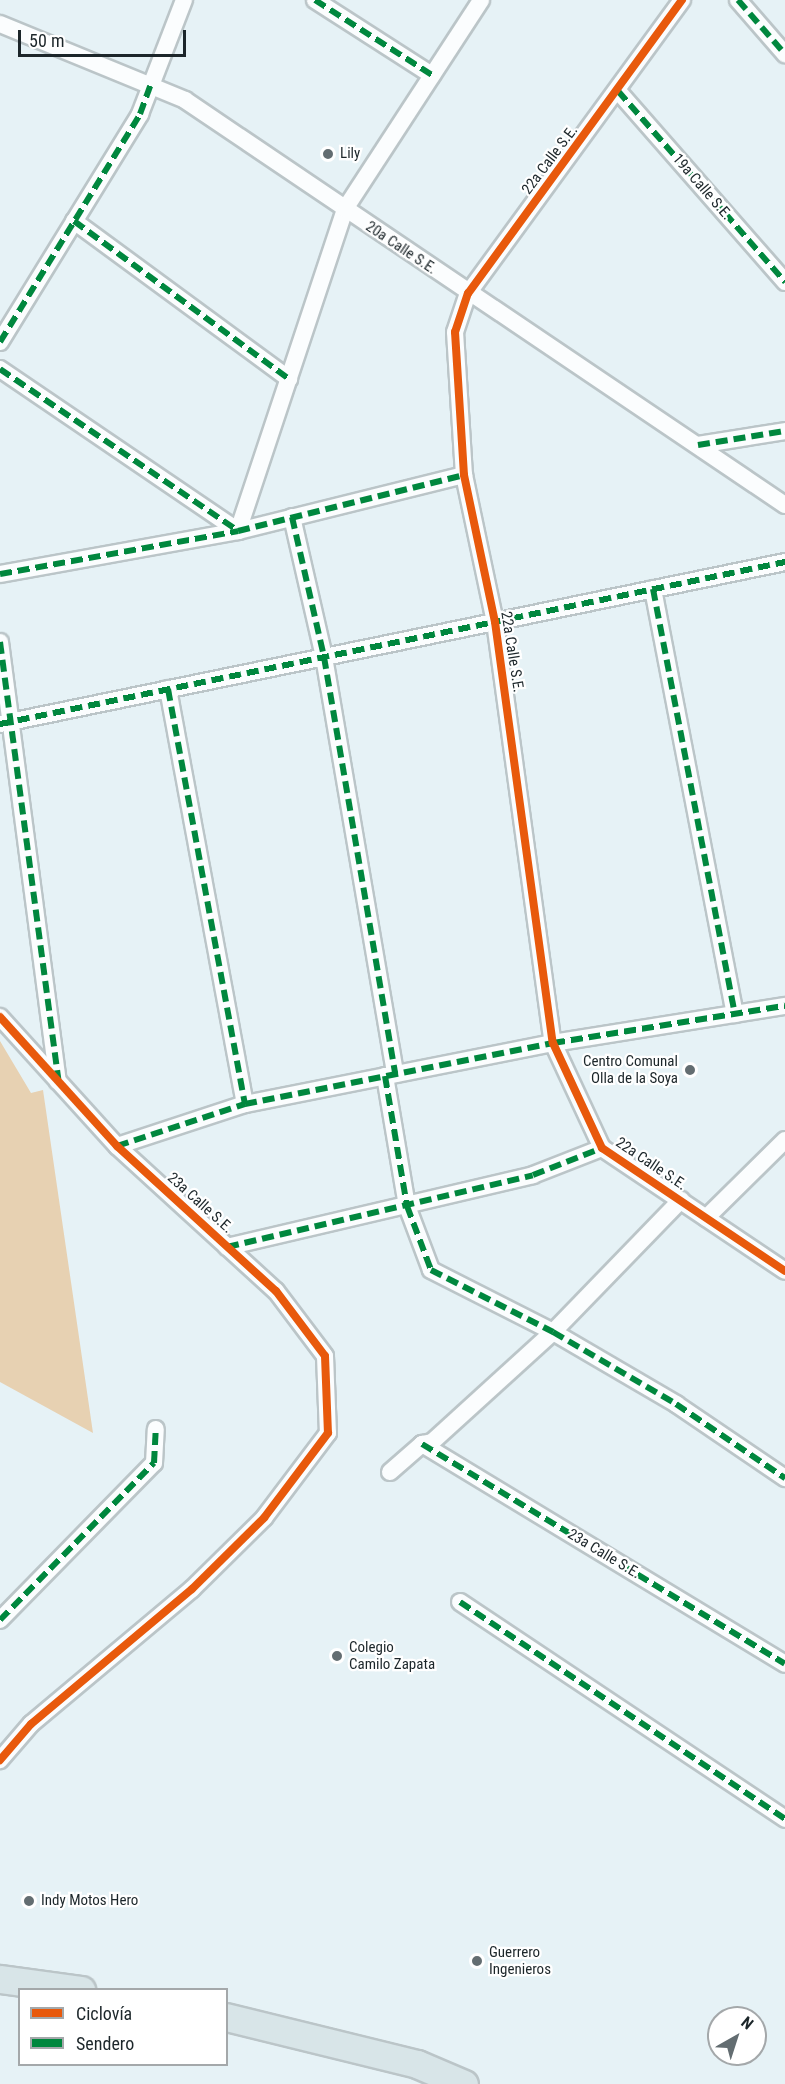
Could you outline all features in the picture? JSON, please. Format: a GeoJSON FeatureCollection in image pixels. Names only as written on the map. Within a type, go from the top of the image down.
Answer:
{"type":"FeatureCollection","features":[{"type":"Feature","properties":{"kind":"main road"},"geometry":{"type":"LineString","coordinates":[[0,1979],[73,1988]]}},
{"type":"Feature","properties":{"kind":"main road"},"geometry":{"type":"LineString","coordinates":[[228,2018],[464,2084]]}},
{"type":"Feature","properties":{"kind":"street"},"geometry":{"type":"LineString","coordinates":[[0,342],[140,114],[184,0]]}},
{"type":"Feature","properties":{"kind":"street"},"geometry":{"type":"LineString","coordinates":[[315,0],[432,75]]}},
{"type":"Feature","properties":{"kind":"street"},"geometry":{"type":"LineString","coordinates":[[238,531],[345,208],[481,0]]}},
{"type":"Feature","properties":{"kind":"street","name":"22a Calle S.E."},"geometry":{"type":"LineString","coordinates":[[682,0],[618,91],[468,293],[455,332],[464,475],[495,622],[553,1043],[602,1148],[785,1271]]}},
{"type":"Feature","properties":{"kind":"street"},"geometry":{"type":"LineString","coordinates":[[738,0],[785,54]]}},
{"type":"Feature","properties":{"kind":"street","name":"20a Calle S.E."},"geometry":{"type":"LineString","coordinates":[[0,24],[185,100],[785,505]]}},
{"type":"Feature","properties":{"kind":"street","name":"19a Calle S.E."},"geometry":{"type":"LineString","coordinates":[[618,91],[785,282]]}},
{"type":"Feature","properties":{"kind":"street"},"geometry":{"type":"LineString","coordinates":[[74,221],[289,379]]}},
{"type":"Feature","properties":{"kind":"street"},"geometry":{"type":"LineString","coordinates":[[0,369],[238,531]]}},
{"type":"Feature","properties":{"kind":"street"},"geometry":{"type":"LineString","coordinates":[[698,445],[785,431]]}},
{"type":"Feature","properties":{"kind":"street"},"geometry":{"type":"LineString","coordinates":[[0,574],[238,531],[464,475]]}},
{"type":"Feature","properties":{"kind":"street"},"geometry":{"type":"LineString","coordinates":[[292,517],[324,657],[390,1075],[406,1206],[431,1270],[553,1332],[676,1404],[785,1478]]}},
{"type":"Feature","properties":{"kind":"street"},"geometry":{"type":"LineString","coordinates":[[5,723],[785,562]]}},
{"type":"Feature","properties":{"kind":"street"},"geometry":{"type":"LineString","coordinates":[[653,589],[735,1014]]}},
{"type":"Feature","properties":{"kind":"street"},"geometry":{"type":"LineString","coordinates":[[0,642],[5,723],[58,1081]]}},
{"type":"Feature","properties":{"kind":"street"},"geometry":{"type":"LineString","coordinates":[[168,689],[245,1104]]}},
{"type":"Feature","properties":{"kind":"street"},"geometry":{"type":"LineString","coordinates":[[117,1146],[245,1104],[553,1043],[785,1006]]}},
{"type":"Feature","properties":{"kind":"street","name":"23a Calle S.E."},"geometry":{"type":"LineString","coordinates":[[0,1017],[117,1146],[276,1292],[325,1356],[328,1433],[264,1518],[192,1589],[31,1724],[0,1760]]}},
{"type":"Feature","properties":{"kind":"street"},"geometry":{"type":"LineString","coordinates":[[706,1218],[785,1140]]}},
{"type":"Feature","properties":{"kind":"street"},"geometry":{"type":"LineString","coordinates":[[227,1247],[532,1175],[602,1148]]}},
{"type":"Feature","properties":{"kind":"street"},"geometry":{"type":"LineString","coordinates":[[390,1472],[422,1444],[432,1442],[553,1332],[681,1200]]}},
{"type":"Feature","properties":{"kind":"street"},"geometry":{"type":"LineString","coordinates":[[0,1620],[154,1463],[156,1429]]}},
{"type":"Feature","properties":{"kind":"street","name":"23a Calle S.E."},"geometry":{"type":"LineString","coordinates":[[422,1444],[785,1664]]}},
{"type":"Feature","properties":{"kind":"street"},"geometry":{"type":"LineString","coordinates":[[460,1602],[785,1819]]}},
{"type":"Feature","properties":{"kind":"shaded area"},"geometry":{"type":"Polygon","coordinates":[[[0,1041],[31,1093],[43,1090],[93,1433],[0,1382],[0,1041]]]}},
{"type":"Feature","properties":{"kind":"marked path"},"geometry":{"type":"LineString","coordinates":[[315,0],[432,75]]}},
{"type":"Feature","properties":{"kind":"marked path"},"geometry":{"type":"LineString","coordinates":[[738,0],[785,54]]}},
{"type":"Feature","properties":{"kind":"marked path"},"geometry":{"type":"LineString","coordinates":[[0,342],[140,114],[150,86]]}},
{"type":"Feature","properties":{"kind":"marked path"},"geometry":{"type":"LineString","coordinates":[[618,91],[785,282]]}},
{"type":"Feature","properties":{"kind":"marked path"},"geometry":{"type":"LineString","coordinates":[[74,221],[289,379]]}},
{"type":"Feature","properties":{"kind":"marked path"},"geometry":{"type":"LineString","coordinates":[[0,369],[238,531]]}},
{"type":"Feature","properties":{"kind":"marked path"},"geometry":{"type":"LineString","coordinates":[[698,445],[785,431]]}},
{"type":"Feature","properties":{"kind":"marked path"},"geometry":{"type":"LineString","coordinates":[[0,574],[238,531],[464,475]]}},
{"type":"Feature","properties":{"kind":"marked path"},"geometry":{"type":"LineString","coordinates":[[292,517],[324,657],[395,1074]]}},
{"type":"Feature","properties":{"kind":"marked path"},"geometry":{"type":"LineString","coordinates":[[0,724],[785,562]]}},
{"type":"Feature","properties":{"kind":"marked path"},"geometry":{"type":"LineString","coordinates":[[653,589],[735,1014]]}},
{"type":"Feature","properties":{"kind":"marked path"},"geometry":{"type":"LineString","coordinates":[[0,642],[58,1079]]}},
{"type":"Feature","properties":{"kind":"marked path"},"geometry":{"type":"LineString","coordinates":[[168,689],[245,1104]]}},
{"type":"Feature","properties":{"kind":"marked path"},"geometry":{"type":"LineString","coordinates":[[117,1146],[245,1104],[553,1043],[785,1006]]}},
{"type":"Feature","properties":{"kind":"marked path"},"geometry":{"type":"LineString","coordinates":[[385,1076],[407,1206],[431,1270],[553,1332],[676,1404],[785,1478]]}},
{"type":"Feature","properties":{"kind":"marked path"},"geometry":{"type":"LineString","coordinates":[[227,1247],[533,1175],[602,1148]]}},
{"type":"Feature","properties":{"kind":"marked path"},"geometry":{"type":"LineString","coordinates":[[0,1620],[154,1463],[156,1429]]}},
{"type":"Feature","properties":{"kind":"marked path"},"geometry":{"type":"LineString","coordinates":[[422,1444],[785,1664]]}},
{"type":"Feature","properties":{"kind":"marked path"},"geometry":{"type":"LineString","coordinates":[[460,1602],[785,1819]]}},
{"type":"Feature","properties":{"kind":"cycle path"},"geometry":{"type":"LineString","coordinates":[[682,0],[468,293],[455,332],[464,475],[495,622],[553,1043],[602,1148],[785,1271]]}},
{"type":"Feature","properties":{"kind":"cycle path"},"geometry":{"type":"LineString","coordinates":[[0,1017],[117,1146],[276,1291],[325,1356],[328,1433],[264,1518],[192,1589],[31,1724],[0,1760]]}},
{"type":"Feature","properties":{"kind":"place","name":"Lily"},"geometry":{"type":"Point","coordinates":[328,154]}},
{"type":"Feature","properties":{"kind":"place","name":"Centro Comunal Olla de la Soya"},"geometry":{"type":"Point","coordinates":[690,1070]}},
{"type":"Feature","properties":{"kind":"place","name":"Colegio Camilo Zapata"},"geometry":{"type":"Point","coordinates":[337,1656]}},
{"type":"Feature","properties":{"kind":"place","name":"Indy Motos Hero"},"geometry":{"type":"Point","coordinates":[29,1901]}},
{"type":"Feature","properties":{"kind":"place","name":"Guerrero Ingenieros"},"geometry":{"type":"Point","coordinates":[477,1961]}}]}
